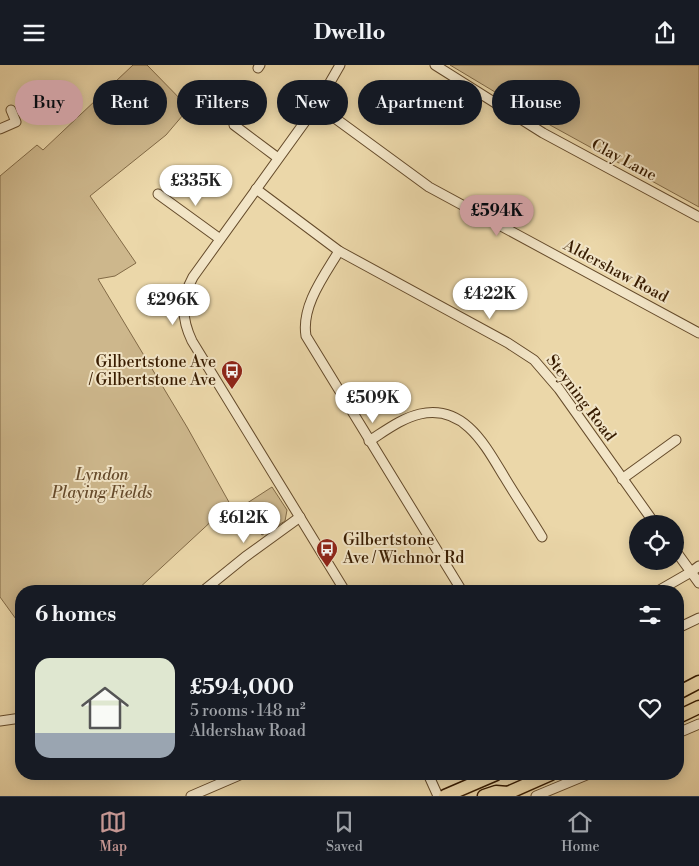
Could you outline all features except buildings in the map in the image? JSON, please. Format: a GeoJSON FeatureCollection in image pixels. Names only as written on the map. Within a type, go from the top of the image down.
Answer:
{"type":"FeatureCollection","features":[{"type":"Feature","properties":{"kind":"highway"},"geometry":{"type":"LineString","coordinates":[[684,690],[699,683]]}},
{"type":"Feature","properties":{"kind":"highway"},"geometry":{"type":"LineString","coordinates":[[684,714],[699,707]]}},
{"type":"Feature","properties":{"kind":"highway"},"geometry":{"type":"LineString","coordinates":[[445,796],[482,780]]}},
{"type":"Feature","properties":{"kind":"highway"},"geometry":{"type":"LineString","coordinates":[[484,796],[499,792],[504,794],[538,780]]}},
{"type":"Feature","properties":{"kind":"street"},"geometry":{"type":"LineString","coordinates":[[331,80],[340,65]]}},
{"type":"Feature","properties":{"kind":"street","name":"Clay Lane"},"geometry":{"type":"LineString","coordinates":[[435,65],[543,133],[699,217]]}},
{"type":"Feature","properties":{"kind":"street"},"geometry":{"type":"LineString","coordinates":[[0,129],[16,122],[11,110]]}},
{"type":"Feature","properties":{"kind":"street"},"geometry":{"type":"LineString","coordinates":[[234,125],[278,158]]}},
{"type":"Feature","properties":{"kind":"street"},"geometry":{"type":"LineString","coordinates":[[302,125],[187,288],[183,300],[183,316],[186,329],[192,341],[342,585]]}},
{"type":"Feature","properties":{"kind":"street","name":"Aldershaw Road"},"geometry":{"type":"LineString","coordinates":[[344,125],[429,187],[699,333]]}},
{"type":"Feature","properties":{"kind":"street","name":"Steyning Road"},"geometry":{"type":"LineString","coordinates":[[256,189],[339,251],[508,343],[534,360],[559,389],[648,515]]}},
{"type":"Feature","properties":{"kind":"street"},"geometry":{"type":"LineString","coordinates":[[158,194],[220,239]]}},
{"type":"Feature","properties":{"kind":"street"},"geometry":{"type":"LineString","coordinates":[[339,251],[305,317],[305,330],[309,343],[458,585]]}},
{"type":"Feature","properties":{"kind":"street"},"geometry":{"type":"LineString","coordinates":[[369,441],[405,419],[420,414],[443,414],[464,423],[478,436],[492,455],[542,537]]}},
{"type":"Feature","properties":{"kind":"street"},"geometry":{"type":"LineString","coordinates":[[622,479],[676,439]]}},
{"type":"Feature","properties":{"kind":"street"},"geometry":{"type":"LineString","coordinates":[[210,585],[300,517]]}},
{"type":"Feature","properties":{"kind":"street"},"geometry":{"type":"LineString","coordinates":[[684,563],[699,583]]}},
{"type":"Feature","properties":{"kind":"street"},"geometry":{"type":"LineString","coordinates":[[669,585],[691,573],[699,566]]}},
{"type":"Feature","properties":{"kind":"street"},"geometry":{"type":"LineString","coordinates":[[684,625],[699,618]]}},
{"type":"Feature","properties":{"kind":"street"},"geometry":{"type":"LineString","coordinates":[[0,721],[15,719]]}},
{"type":"Feature","properties":{"kind":"street"},"geometry":{"type":"LineString","coordinates":[[684,730],[699,724]]}},
{"type":"Feature","properties":{"kind":"street"},"geometry":{"type":"LineString","coordinates":[[191,796],[228,780]]}},
{"type":"Feature","properties":{"kind":"street"},"geometry":{"type":"LineString","coordinates":[[431,780],[438,796]]}},
{"type":"Feature","properties":{"kind":"street"},"geometry":{"type":"LineString","coordinates":[[556,780],[560,786]]}},
{"type":"Feature","properties":{"kind":"street"},"geometry":{"type":"LineString","coordinates":[[536,796],[574,780]]}},
{"type":"Feature","properties":{"kind":"green space","name":"Lyndon Playing Fields"},"geometry":{"type":"Polygon","coordinates":[[[133,65],[147,65],[162,80],[117,80],[133,65]]]}},
{"type":"Feature","properties":{"kind":"green space"},"geometry":{"type":"Polygon","coordinates":[[[450,65],[699,65],[699,207],[550,125],[580,125],[580,80],[492,80],[492,90],[482,84],[482,80],[475,80],[450,65]]]}},
{"type":"Feature","properties":{"kind":"green space","name":"Lyndon Playing Fields"},"geometry":{"type":"Polygon","coordinates":[[[167,85],[177,96],[177,122],[166,135],[90,196],[136,263],[115,276],[98,279],[187,427],[230,504],[142,585],[15,585],[15,618],[0,597],[0,176],[37,145],[43,150],[69,125],[83,125],[83,112],[93,103],[93,125],[167,125],[167,85]]]}},
{"type":"Feature","properties":{"kind":"green space"},"geometry":{"type":"Polygon","coordinates":[[[272,487],[287,510],[285,521],[262,535],[241,507],[272,487]]]}},
{"type":"Feature","properties":{"kind":"place","name":"Gilbertstone Ave / Gilbertstone Ave"},"geometry":{"type":"Point","coordinates":[232,390]}},
{"type":"Feature","properties":{"kind":"place","name":"Gilbertstone Ave / Wichnor Rd"},"geometry":{"type":"Point","coordinates":[327,568]}}]}
